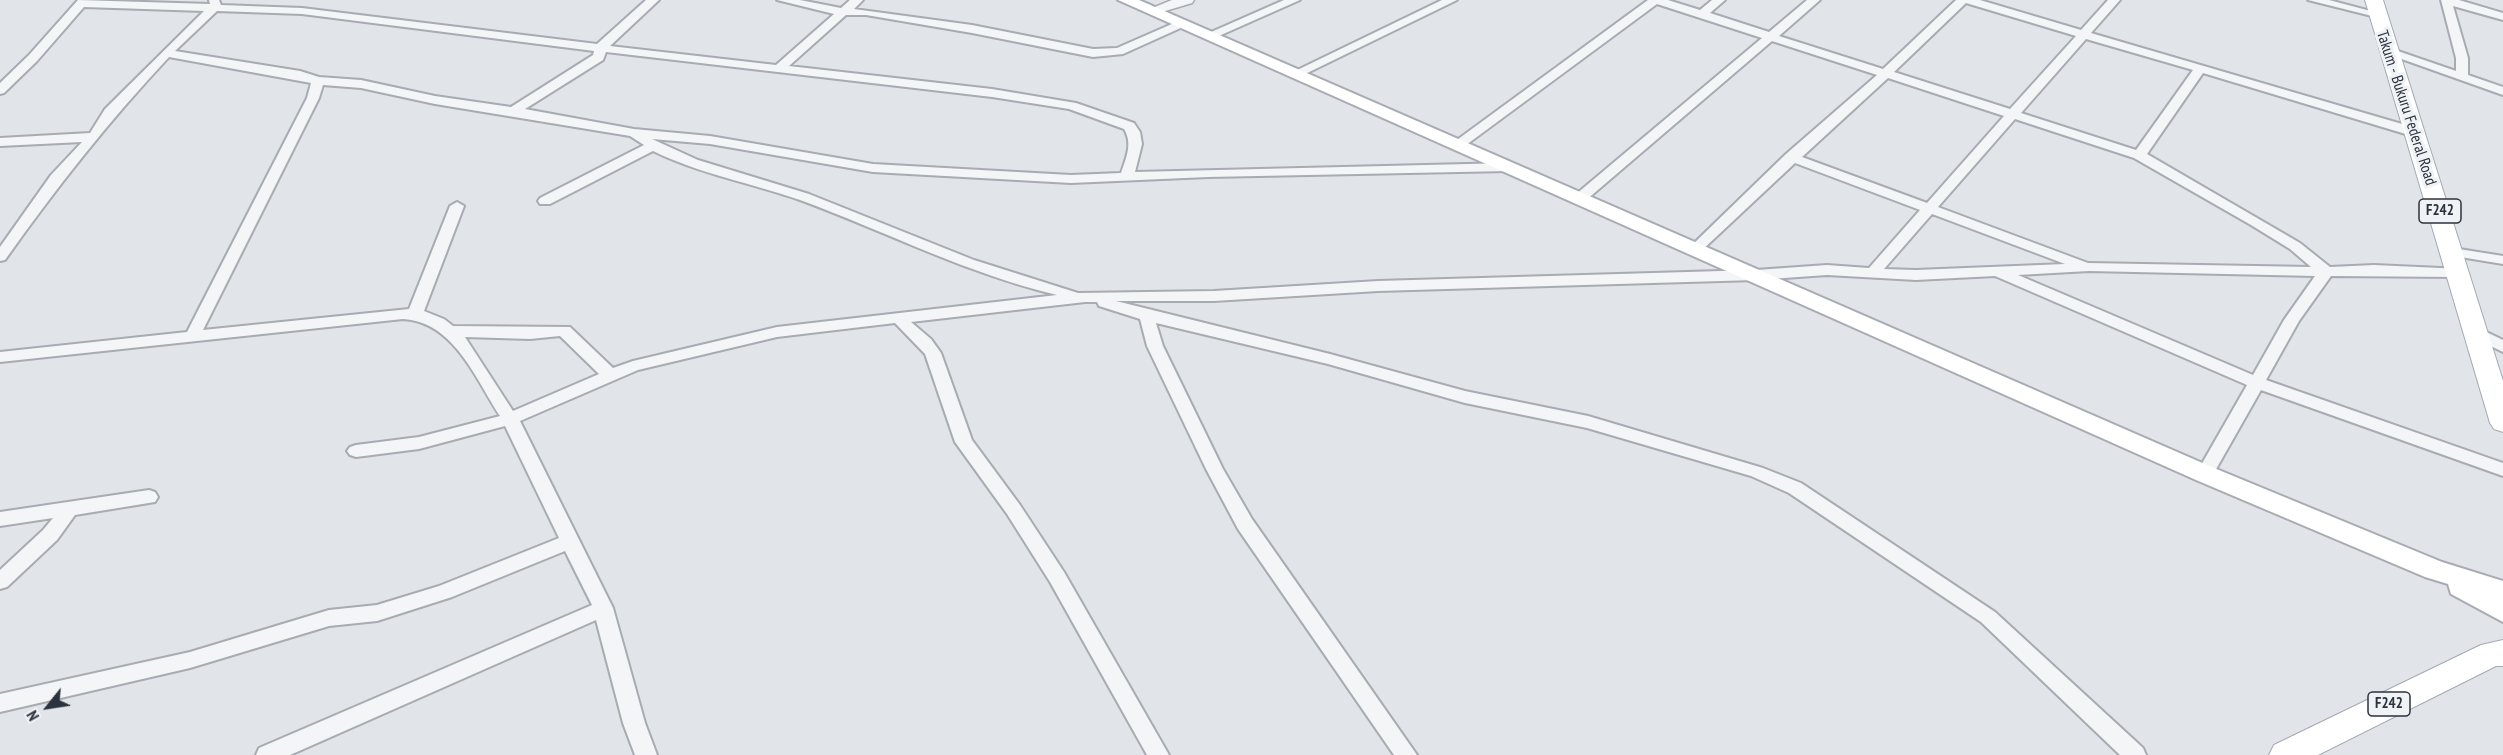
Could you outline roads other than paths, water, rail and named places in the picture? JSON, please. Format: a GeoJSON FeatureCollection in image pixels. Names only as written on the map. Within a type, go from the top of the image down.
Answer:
{"type":"FeatureCollection","features":[{"type":"Feature","properties":{"kind":"main road"},"geometry":{"type":"LineString","coordinates":[[1126,0],[2205,474],[2434,570],[2503,591]]}},
{"type":"Feature","properties":{"kind":"main road","name":"Takum - Bukuru Federal Road"},"geometry":{"type":"LineString","coordinates":[[2375,7],[2456,262],[2503,423]]}},
{"type":"Feature","properties":{"kind":"main road"},"geometry":{"type":"LineString","coordinates":[[2434,570],[2503,611]]}},
{"type":"Feature","properties":{"kind":"main road","name":"F242"},"geometry":{"type":"LineString","coordinates":[[2286,755],[2499,648]]}},
{"type":"Feature","properties":{"kind":"street"},"geometry":{"type":"LineString","coordinates":[[513,111],[599,57],[600,48],[653,0]]}},
{"type":"Feature","properties":{"kind":"street"},"geometry":{"type":"LineString","coordinates":[[783,0],[843,12],[866,12],[972,28],[1093,52],[1119,51],[1181,24]]}},
{"type":"Feature","properties":{"kind":"street"},"geometry":{"type":"LineString","coordinates":[[778,69],[857,0]]}},
{"type":"Feature","properties":{"kind":"street"},"geometry":{"type":"LineString","coordinates":[[1152,11],[1187,0]]}},
{"type":"Feature","properties":{"kind":"street"},"geometry":{"type":"LineString","coordinates":[[1208,36],[1294,0]]}},
{"type":"Feature","properties":{"kind":"street"},"geometry":{"type":"LineString","coordinates":[[1295,74],[1451,0]]}},
{"type":"Feature","properties":{"kind":"street"},"geometry":{"type":"LineString","coordinates":[[1457,145],[1655,0],[2139,155],[2211,194],[2276,234],[2326,272]]}},
{"type":"Feature","properties":{"kind":"street"},"geometry":{"type":"LineString","coordinates":[[1701,15],[1719,0]]}},
{"type":"Feature","properties":{"kind":"street"},"geometry":{"type":"LineString","coordinates":[[1580,198],[1814,0]]}},
{"type":"Feature","properties":{"kind":"street"},"geometry":{"type":"LineString","coordinates":[[1695,249],[1791,157],[1888,74],[1963,0]]}},
{"type":"Feature","properties":{"kind":"street"},"geometry":{"type":"LineString","coordinates":[[1968,0],[2414,132]]}},
{"type":"Feature","properties":{"kind":"street"},"geometry":{"type":"LineString","coordinates":[[1873,272],[2114,0]]}},
{"type":"Feature","properties":{"kind":"street"},"geometry":{"type":"LineString","coordinates":[[2314,0],[2375,7]]}},
{"type":"Feature","properties":{"kind":"street"},"geometry":{"type":"LineString","coordinates":[[2463,77],[2465,66],[2447,15],[2447,0],[2503,17]]}},
{"type":"Feature","properties":{"kind":"street"},"geometry":{"type":"LineString","coordinates":[[0,90],[33,58],[82,1],[215,3],[302,11],[992,93],[1071,106],[1129,126],[1135,133],[1138,142],[1126,178]]}},
{"type":"Feature","properties":{"kind":"street"},"geometry":{"type":"LineString","coordinates":[[0,257],[56,178],[94,137],[110,112],[215,3]]}},
{"type":"Feature","properties":{"kind":"street"},"geometry":{"type":"LineString","coordinates":[[2388,52],[2503,92]]}},
{"type":"Feature","properties":{"kind":"street"},"geometry":{"type":"LineString","coordinates":[[166,53],[300,75],[318,81],[361,84],[435,100],[513,111],[634,133],[710,140],[873,168],[1060,179],[1208,173],[1509,167]]}},
{"type":"Feature","properties":{"kind":"street"},"geometry":{"type":"LineString","coordinates":[[2139,155],[2200,69]]}},
{"type":"Feature","properties":{"kind":"street"},"geometry":{"type":"LineString","coordinates":[[192,337],[314,98],[318,81]]}},
{"type":"Feature","properties":{"kind":"street"},"geometry":{"type":"LineString","coordinates":[[634,133],[652,146],[805,197],[1017,279],[1148,316],[1330,359],[1465,397],[1588,422],[1757,472],[1795,488],[1988,617],[2135,755]]}},
{"type":"Feature","properties":{"kind":"street"},"geometry":{"type":"LineString","coordinates":[[0,142],[94,137]]}},
{"type":"Feature","properties":{"kind":"street"},"geometry":{"type":"LineString","coordinates":[[545,201],[652,146]]}},
{"type":"Feature","properties":{"kind":"street"},"geometry":{"type":"LineString","coordinates":[[1791,157],[2089,267]]}},
{"type":"Feature","properties":{"kind":"street"},"geometry":{"type":"LineString","coordinates":[[415,315],[457,206]]}},
{"type":"Feature","properties":{"kind":"street"},"geometry":{"type":"LineString","coordinates":[[356,451],[420,443],[510,419],[633,366],[777,332],[1085,297],[1214,296],[1378,286],[1756,275],[1827,270],[1916,275],[2089,267],[2326,272],[2503,260]]}},
{"type":"Feature","properties":{"kind":"street"},"geometry":{"type":"LineString","coordinates":[[1999,272],[2255,382],[2503,470]]}},
{"type":"Feature","properties":{"kind":"street"},"geometry":{"type":"LineString","coordinates":[[2205,474],[2292,320],[2326,272]]}},
{"type":"Feature","properties":{"kind":"street"},"geometry":{"type":"LineString","coordinates":[[0,357],[415,315],[438,322],[458,338],[510,419],[571,541],[603,608],[634,723],[646,755]]}},
{"type":"Feature","properties":{"kind":"street"},"geometry":{"type":"LineString","coordinates":[[1148,316],[1147,330],[1153,344],[1169,372],[1194,431],[1245,524],[1406,755]]}},
{"type":"Feature","properties":{"kind":"street"},"geometry":{"type":"LineString","coordinates":[[898,317],[906,327],[922,339],[933,353],[948,390],[956,428],[1027,529],[1081,617],[1158,755]]}},
{"type":"Feature","properties":{"kind":"street"},"geometry":{"type":"LineString","coordinates":[[450,331],[530,334],[564,331],[611,376]]}},
{"type":"Feature","properties":{"kind":"street"},"geometry":{"type":"LineString","coordinates":[[2476,332],[2503,347]]}},
{"type":"Feature","properties":{"kind":"street"},"geometry":{"type":"LineString","coordinates":[[0,519],[150,497]]}},
{"type":"Feature","properties":{"kind":"street"},"geometry":{"type":"LineString","coordinates":[[0,582],[50,535],[70,508]]}},
{"type":"Feature","properties":{"kind":"street"},"geometry":{"type":"LineString","coordinates":[[0,703],[190,660],[329,618],[377,613],[445,592],[571,541]]}},
{"type":"Feature","properties":{"kind":"street"},"geometry":{"type":"LineString","coordinates":[[267,755],[603,608]]}}]}
